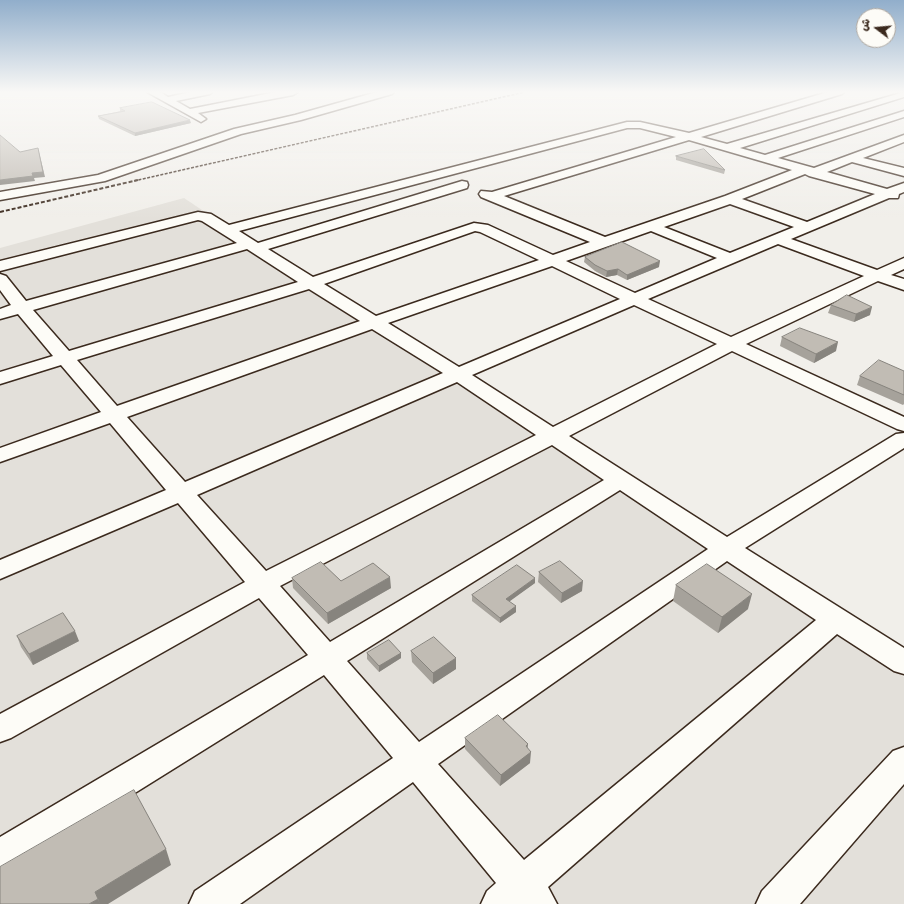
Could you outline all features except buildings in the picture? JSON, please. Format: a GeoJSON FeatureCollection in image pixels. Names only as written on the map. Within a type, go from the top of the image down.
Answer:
{"type":"FeatureCollection","features":[{"type":"Feature","properties":{"kind":"street"},"geometry":{"type":"LineString","coordinates":[[0,196],[101,178],[229,134]]}},
{"type":"Feature","properties":{"kind":"street"},"geometry":{"type":"LineString","coordinates":[[228,230],[592,134]]}},
{"type":"Feature","properties":{"kind":"street"},"geometry":{"type":"LineString","coordinates":[[675,134],[808,172],[899,193]]}},
{"type":"Feature","properties":{"kind":"street"},"geometry":{"type":"LineString","coordinates":[[491,196],[701,134]]}},
{"type":"Feature","properties":{"kind":"street"},"geometry":{"type":"LineString","coordinates":[[751,134],[798,148],[904,172]]}},
{"type":"Feature","properties":{"kind":"street"},"geometry":{"type":"LineString","coordinates":[[726,148],[771,134]]}},
{"type":"Feature","properties":{"kind":"street"},"geometry":{"type":"LineString","coordinates":[[764,159],[839,134]]}},
{"type":"Feature","properties":{"kind":"street"},"geometry":{"type":"LineString","coordinates":[[853,134],[898,151]]}},
{"type":"Feature","properties":{"kind":"street"},"geometry":{"type":"LineString","coordinates":[[0,455],[372,322],[848,159],[876,142],[904,138]]}},
{"type":"Feature","properties":{"kind":"street"},"geometry":{"type":"LineString","coordinates":[[436,175],[605,243]]}},
{"type":"Feature","properties":{"kind":"street"},"geometry":{"type":"LineString","coordinates":[[11,311],[322,229],[462,185]]}},
{"type":"Feature","properties":{"kind":"street"},"geometry":{"type":"LineString","coordinates":[[0,570],[730,258],[899,193]]}},
{"type":"Feature","properties":{"kind":"street"},"geometry":{"type":"LineString","coordinates":[[730,199],[808,227]]}},
{"type":"Feature","properties":{"kind":"street"},"geometry":{"type":"LineString","coordinates":[[294,213],[322,229]]}},
{"type":"Feature","properties":{"kind":"street"},"geometry":{"type":"LineString","coordinates":[[0,266],[198,216],[206,217],[457,374],[552,437],[904,663]]}},
{"type":"Feature","properties":{"kind":"street"},"geometry":{"type":"LineString","coordinates":[[650,226],[730,258]]}},
{"type":"Feature","properties":{"kind":"street"},"geometry":{"type":"LineString","coordinates":[[0,378],[311,284],[474,227],[483,228],[636,298],[904,424]]}},
{"type":"Feature","properties":{"kind":"street"},"geometry":{"type":"LineString","coordinates":[[778,239],[904,285]]}},
{"type":"Feature","properties":{"kind":"street"},"geometry":{"type":"LineString","coordinates":[[0,729],[262,584],[732,344],[904,263]]}},
{"type":"Feature","properties":{"kind":"street"},"geometry":{"type":"LineString","coordinates":[[0,279],[11,311],[66,358],[181,493],[327,658],[416,763],[521,898],[836,619]]}},
{"type":"Feature","properties":{"kind":"street"},"geometry":{"type":"LineString","coordinates":[[208,904],[416,763],[727,548],[904,440]]}},
{"type":"Feature","properties":{"kind":"street"},"geometry":{"type":"LineString","coordinates":[[0,857],[620,480]]}},
{"type":"Feature","properties":{"kind":"street"},"geometry":{"type":"LineString","coordinates":[[776,904],[904,761]]}},
{"type":"Feature","properties":{"kind":"shaded area"},"geometry":{"type":"Polygon","coordinates":[[[184,198],[904,677],[904,904],[0,904],[0,248],[184,198]]]}},
{"type":"Feature","properties":{"kind":"railway"},"geometry":{"type":"LineString","coordinates":[[134,181],[340,134]]}},
{"type":"Feature","properties":{"kind":"railway"},"geometry":{"type":"LineString","coordinates":[[0,212],[138,180]]}}]}
